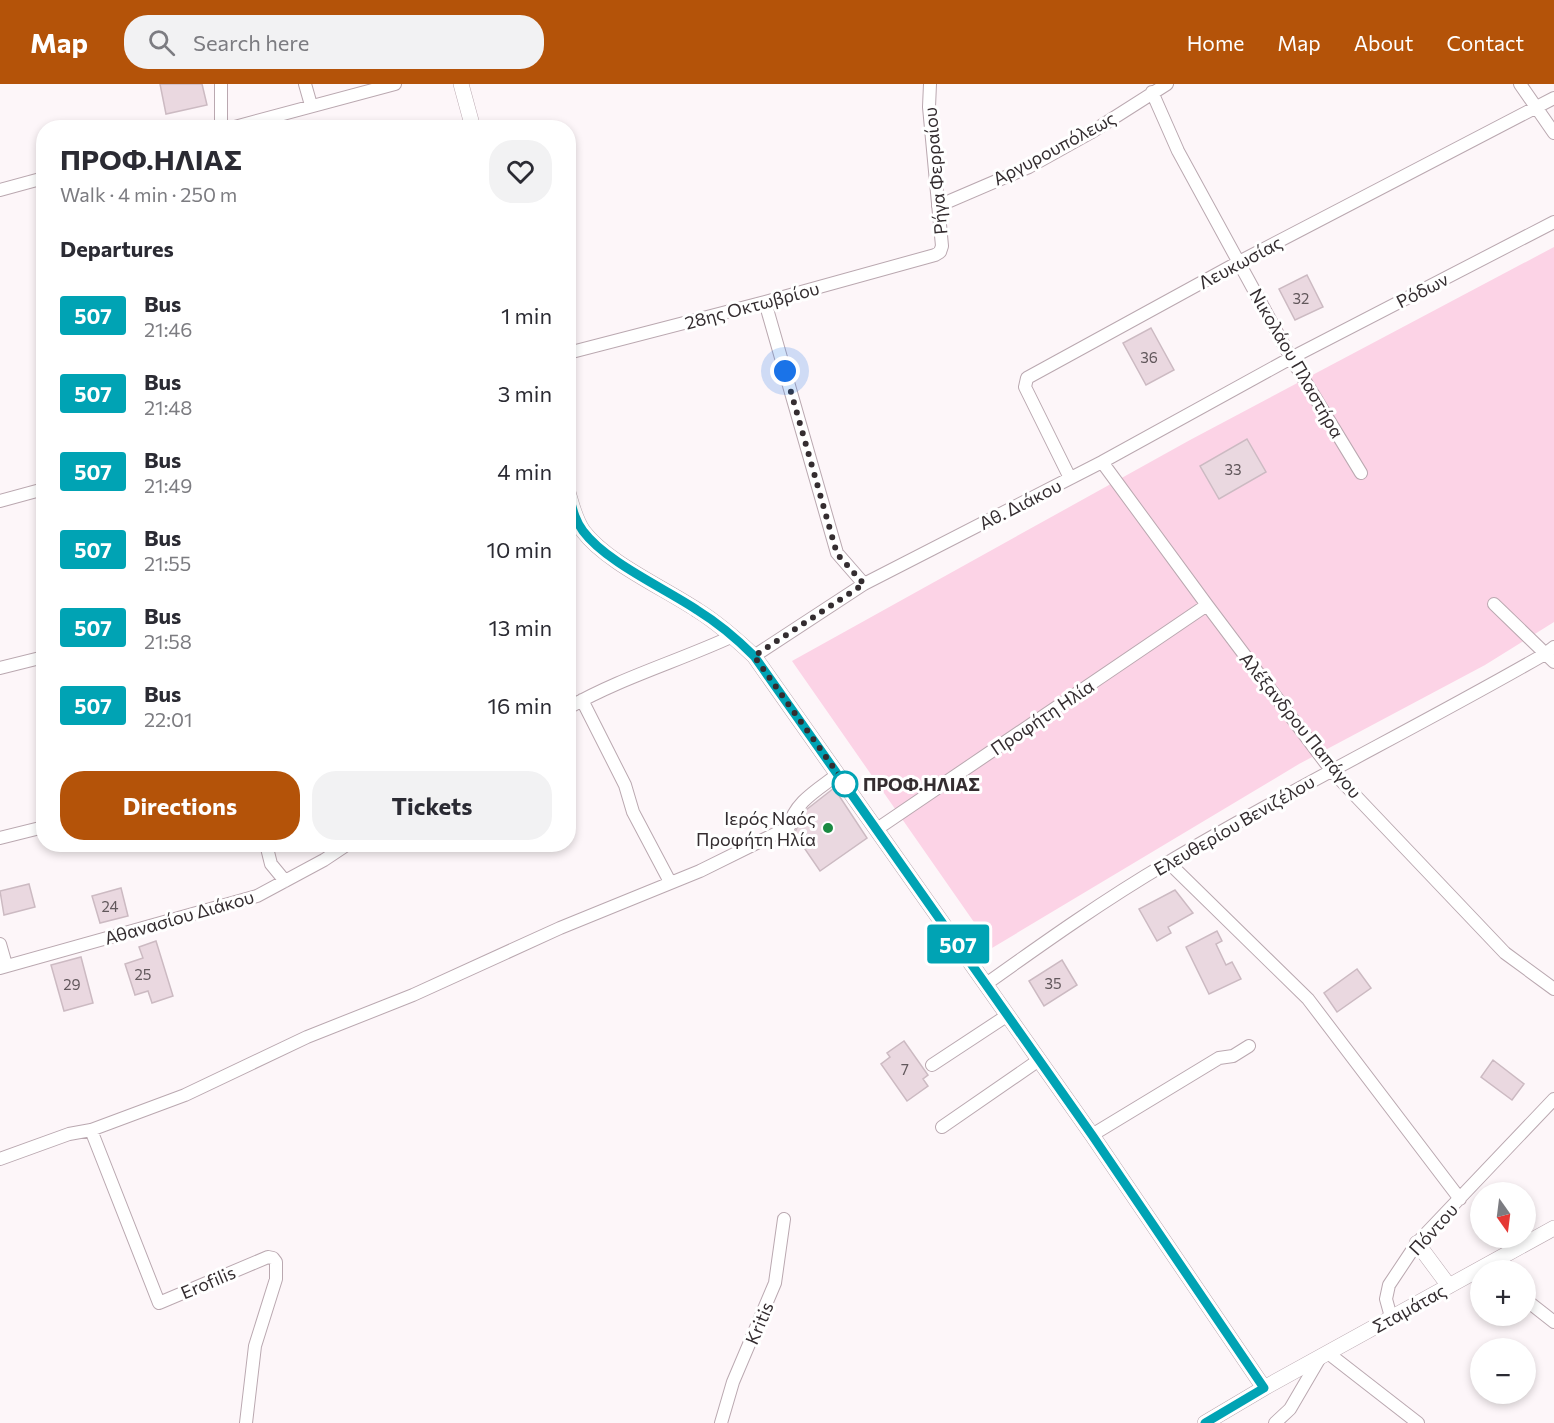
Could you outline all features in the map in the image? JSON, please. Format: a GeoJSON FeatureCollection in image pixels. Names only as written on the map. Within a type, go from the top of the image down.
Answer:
{"type":"FeatureCollection","features":[{"type":"Feature","properties":{"kind":"street"},"geometry":{"type":"LineString","coordinates":[[220,84],[221,120]]}},
{"type":"Feature","properties":{"kind":"street"},"geometry":{"type":"LineString","coordinates":[[305,84],[311,105]]}},
{"type":"Feature","properties":{"kind":"street"},"geometry":{"type":"LineString","coordinates":[[259,120],[395,84]]}},
{"type":"Feature","properties":{"kind":"street"},"geometry":{"type":"LineString","coordinates":[[461,84],[471,120]]}},
{"type":"Feature","properties":{"kind":"street","name":"Ρήγα Φερραίου"},"geometry":{"type":"LineString","coordinates":[[930,84],[929,107],[942,246],[940,252],[935,255]]}},
{"type":"Feature","properties":{"kind":"street","name":"Αργυρουπόλεως"},"geometry":{"type":"LineString","coordinates":[[938,206],[1029,167],[1090,133],[1167,84]]}},
{"type":"Feature","properties":{"kind":"street"},"geometry":{"type":"LineString","coordinates":[[1520,84],[1554,133]]}},
{"type":"Feature","properties":{"kind":"street","name":"Νικολάου Πλαστήρα"},"geometry":{"type":"LineString","coordinates":[[1152,92],[1178,151],[1291,358],[1361,473]]}},
{"type":"Feature","properties":{"kind":"street","name":"Λευκωσίας"},"geometry":{"type":"LineString","coordinates":[[1070,478],[1024,387],[1027,378],[1239,262],[1554,98]]}},
{"type":"Feature","properties":{"kind":"street"},"geometry":{"type":"LineString","coordinates":[[0,190],[36,180]]}},
{"type":"Feature","properties":{"kind":"street","name":"Ρόδων"},"geometry":{"type":"LineString","coordinates":[[1291,358],[1554,222]]}},
{"type":"Feature","properties":{"kind":"street","name":"28ης Οκτωβρίου"},"geometry":{"type":"LineString","coordinates":[[576,351],[935,255]]}},
{"type":"Feature","properties":{"kind":"street"},"geometry":{"type":"LineString","coordinates":[[765,302],[837,554],[864,584]]}},
{"type":"Feature","properties":{"kind":"street","name":"Αθ. Διάκου"},"geometry":{"type":"LineString","coordinates":[[754,656],[864,584],[1102,462],[1291,358]]}},
{"type":"Feature","properties":{"kind":"street","name":"Αλέξανδρου Παπάγου"},"geometry":{"type":"LineString","coordinates":[[1102,462],[1331,770],[1505,953],[1554,989]]}},
{"type":"Feature","properties":{"kind":"street"},"geometry":{"type":"LineString","coordinates":[[0,501],[36,491]]}},
{"type":"Feature","properties":{"kind":"street"},"geometry":{"type":"LineString","coordinates":[[576,524],[603,550],[645,579],[697,610],[733,636],[754,656],[1092,1135],[1264,1388]]}},
{"type":"Feature","properties":{"kind":"street"},"geometry":{"type":"LineString","coordinates":[[1494,604],[1551,654]]}},
{"type":"Feature","properties":{"kind":"street","name":"Προφήτη Ηλία"},"geometry":{"type":"LineString","coordinates":[[877,829],[1207,605]]}},
{"type":"Feature","properties":{"kind":"street"},"geometry":{"type":"LineString","coordinates":[[576,703],[625,680],[733,636]]}},
{"type":"Feature","properties":{"kind":"street","name":"Ελευθερίου Βενιζέλου"},"geometry":{"type":"LineString","coordinates":[[986,984],[1090,910],[1168,862],[1331,770],[1551,654]]}},
{"type":"Feature","properties":{"kind":"street"},"geometry":{"type":"LineString","coordinates":[[0,668],[36,659]]}},
{"type":"Feature","properties":{"kind":"street"},"geometry":{"type":"LineString","coordinates":[[582,700],[625,785],[633,812],[670,882]]}},
{"type":"Feature","properties":{"kind":"street"},"geometry":{"type":"LineString","coordinates":[[0,1159],[69,1134],[91,1130],[185,1095],[307,1037],[413,996],[488,960],[733,856],[789,827],[792,816],[799,805],[838,774]]}},
{"type":"Feature","properties":{"kind":"street"},"geometry":{"type":"LineString","coordinates":[[0,838],[36,829]]}},
{"type":"Feature","properties":{"kind":"street"},"geometry":{"type":"LineString","coordinates":[[268,852],[271,864],[285,881]]}},
{"type":"Feature","properties":{"kind":"street","name":"Αθανασίου Διάκου"},"geometry":{"type":"LineString","coordinates":[[3,967],[257,896],[334,852]]}},
{"type":"Feature","properties":{"kind":"street"},"geometry":{"type":"LineString","coordinates":[[1168,862],[1308,999],[1460,1199]]}},
{"type":"Feature","properties":{"kind":"street"},"geometry":{"type":"LineString","coordinates":[[0,944],[3,967]]}},
{"type":"Feature","properties":{"kind":"street"},"geometry":{"type":"LineString","coordinates":[[932,1065],[1008,1015]]}},
{"type":"Feature","properties":{"kind":"street"},"geometry":{"type":"LineString","coordinates":[[1092,1135],[1219,1058],[1233,1056],[1249,1046]]}},
{"type":"Feature","properties":{"kind":"street"},"geometry":{"type":"LineString","coordinates":[[942,1127],[1039,1060]]}},
{"type":"Feature","properties":{"kind":"street","name":"Πόντου"},"geometry":{"type":"LineString","coordinates":[[1391,1317],[1386,1299],[1389,1285],[1417,1244],[1554,1099]]}},
{"type":"Feature","properties":{"kind":"street","name":"Erofilis"},"geometry":{"type":"LineString","coordinates":[[91,1130],[159,1303],[268,1257],[273,1258],[276,1262],[276,1279],[255,1346],[246,1423]]}},
{"type":"Feature","properties":{"kind":"street","name":"Kritis"},"geometry":{"type":"LineString","coordinates":[[721,1423],[733,1382],[775,1283],[784,1219]]}},
{"type":"Feature","properties":{"kind":"street","name":"Σταμάτας"},"geometry":{"type":"LineString","coordinates":[[1500,1260],[1554,1228]]}},
{"type":"Feature","properties":{"kind":"street"},"geometry":{"type":"LineString","coordinates":[[1417,1244],[1449,1286]]}},
{"type":"Feature","properties":{"kind":"street","name":"Σταμάτας"},"geometry":{"type":"LineString","coordinates":[[1205,1423],[1391,1317],[1470,1276]]}},
{"type":"Feature","properties":{"kind":"street"},"geometry":{"type":"LineString","coordinates":[[1536,1308],[1554,1322]]}},
{"type":"Feature","properties":{"kind":"street"},"geometry":{"type":"LineString","coordinates":[[1275,1423],[1290,1409],[1325,1354],[1418,1423]]}},
{"type":"Feature","properties":{"kind":"shaded area"},"geometry":{"type":"Polygon","coordinates":[[[1554,247],[1554,622],[1485,665],[1299,764],[992,948],[792,661],[1190,440],[1554,247]]]}},
{"type":"Feature","properties":{"kind":"building"},"geometry":{"type":"Polygon","coordinates":[[[160,84],[202,84],[207,105],[166,114],[160,84]]]}},
{"type":"Feature","properties":{"kind":"building"},"geometry":{"type":"Polygon","coordinates":[[[1307,275],[1323,307],[1295,320],[1279,289],[1307,275]]]}},
{"type":"Feature","properties":{"kind":"building"},"geometry":{"type":"Polygon","coordinates":[[[1151,328],[1174,370],[1146,385],[1123,343],[1151,328]]]}},
{"type":"Feature","properties":{"kind":"building"},"geometry":{"type":"Polygon","coordinates":[[[1247,439],[1266,472],[1219,499],[1200,466],[1247,439]]]}},
{"type":"Feature","properties":{"kind":"building","name":"Ιερός Ναός Προφήτη Ηλία"},"geometry":{"type":"Polygon","coordinates":[[[834,788],[867,838],[820,871],[795,832],[806,810],[834,788]]]}},
{"type":"Feature","properties":{"kind":"building"},"geometry":{"type":"Polygon","coordinates":[[[29,884],[35,907],[4,915],[0,891],[29,884]]]}},
{"type":"Feature","properties":{"kind":"building"},"geometry":{"type":"Polygon","coordinates":[[[121,888],[128,916],[100,923],[92,896],[121,888]]]}},
{"type":"Feature","properties":{"kind":"building"},"geometry":{"type":"Polygon","coordinates":[[[1175,890],[1193,913],[1168,927],[1171,933],[1157,941],[1139,909],[1175,890]]]}},
{"type":"Feature","properties":{"kind":"building"},"geometry":{"type":"Polygon","coordinates":[[[1217,931],[1222,941],[1216,944],[1226,965],[1232,962],[1241,979],[1209,994],[1186,947],[1217,931]]]}},
{"type":"Feature","properties":{"kind":"building"},"geometry":{"type":"Polygon","coordinates":[[[156,941],[173,996],[152,1003],[148,991],[135,995],[125,964],[143,958],[139,947],[156,941]]]}},
{"type":"Feature","properties":{"kind":"building"},"geometry":{"type":"Polygon","coordinates":[[[81,957],[93,1003],[64,1011],[51,965],[81,957]]]}},
{"type":"Feature","properties":{"kind":"building"},"geometry":{"type":"Polygon","coordinates":[[[1062,960],[1077,985],[1044,1006],[1029,981],[1062,960]]]}},
{"type":"Feature","properties":{"kind":"building"},"geometry":{"type":"Polygon","coordinates":[[[1357,969],[1371,988],[1337,1012],[1324,993],[1357,969]]]}},
{"type":"Feature","properties":{"kind":"building"},"geometry":{"type":"Polygon","coordinates":[[[904,1041],[928,1075],[923,1079],[928,1086],[907,1101],[881,1064],[890,1057],[887,1053],[904,1041]]]}},
{"type":"Feature","properties":{"kind":"building"},"geometry":{"type":"Polygon","coordinates":[[[1493,1060],[1524,1084],[1512,1100],[1481,1077],[1493,1060]]]}},
{"type":"Feature","properties":{"kind":"bus line","name":"507"},"geometry":{"type":"LineString","coordinates":[[576,520],[593,542],[603,550],[645,579],[697,610],[733,636],[754,656],[1092,1135],[1264,1388],[1205,1423]]}},
{"type":"Feature","properties":{"kind":"place","name":"ΠΡΟΦ.ΗΛΙΑΣ"},"geometry":{"type":"Point","coordinates":[845,784]}},
{"type":"Feature","properties":{"kind":"place","name":"Ιερός Ναός Προφήτη Ηλία"},"geometry":{"type":"Point","coordinates":[828,828]}},
{"type":"Feature","properties":{"kind":"route"},"geometry":{"type":"LineString","coordinates":[[785,371],[837,554],[864,584],[754,656],[851,792],[845,784]]}}]}
